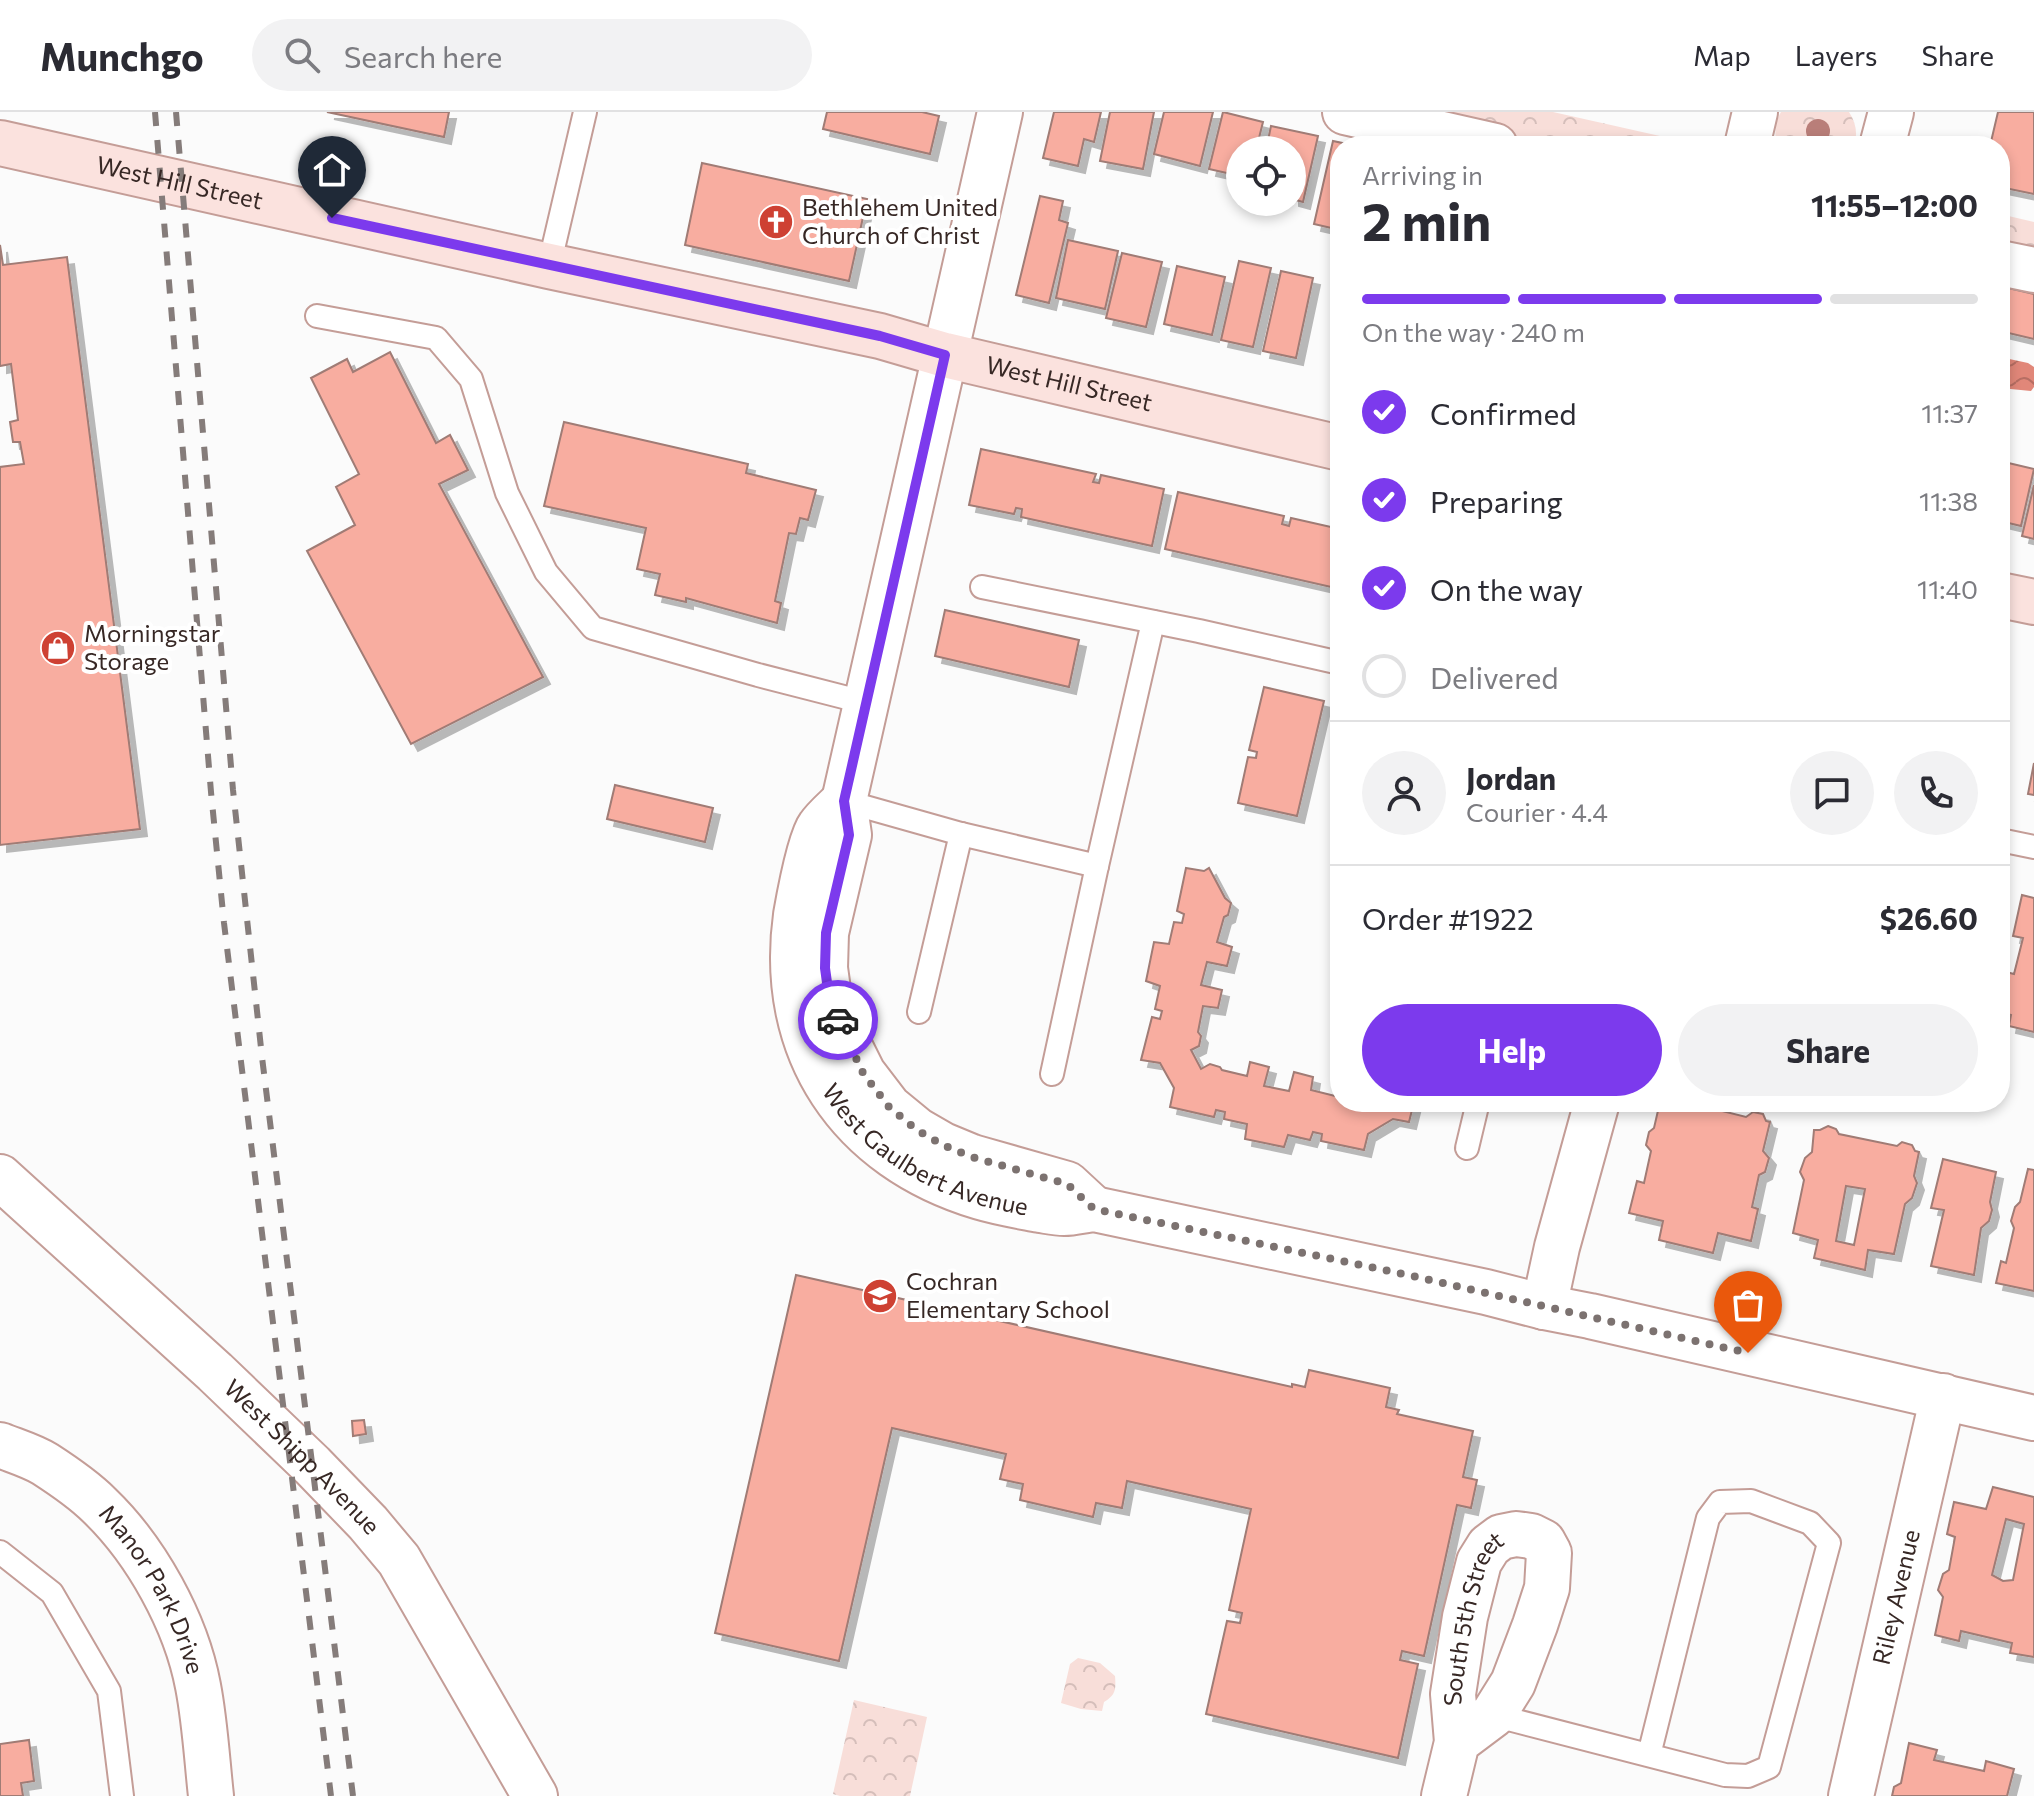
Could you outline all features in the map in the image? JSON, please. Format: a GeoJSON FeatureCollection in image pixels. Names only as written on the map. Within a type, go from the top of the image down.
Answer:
{"type":"FeatureCollection","features":[{"type":"Feature","properties":{"kind":"street","name":"West Gaulbert Avenue"},"geometry":{"type":"LineString","coordinates":[[1000,112],[844,801],[817,829],[799,895],[792,944],[796,1003],[812,1057],[824,1083],[864,1133],[887,1152],[957,1191],[998,1203],[1062,1213],[1094,1209],[1399,1273],[2034,1418]]}},
{"type":"Feature","properties":{"kind":"street"},"geometry":{"type":"LineString","coordinates":[[1345,112],[1448,136]]}},
{"type":"Feature","properties":{"kind":"street"},"geometry":{"type":"LineString","coordinates":[[1749,136],[1755,112]]}},
{"type":"Feature","properties":{"kind":"street"},"geometry":{"type":"LineString","coordinates":[[1885,136],[1891,112]]}},
{"type":"Feature","properties":{"kind":"street","name":"West Hill Street"},"geometry":{"type":"LineString","coordinates":[[0,143],[1330,438]]}},
{"type":"Feature","properties":{"kind":"street"},"geometry":{"type":"LineString","coordinates":[[2010,265],[2034,270]]}},
{"type":"Feature","properties":{"kind":"street"},"geometry":{"type":"LineString","coordinates":[[2010,597],[2034,602]]}},
{"type":"Feature","properties":{"kind":"street"},"geometry":{"type":"LineString","coordinates":[[1544,1307],[1594,1112]]}},
{"type":"Feature","properties":{"kind":"street","name":"West Shipp Avenue"},"geometry":{"type":"LineString","coordinates":[[0,1177],[215,1372],[368,1523],[399,1560],[535,1796]]}},
{"type":"Feature","properties":{"kind":"street","name":"Riley Avenue"},"geometry":{"type":"LineString","coordinates":[[1851,1796],[1943,1396]]}},
{"type":"Feature","properties":{"kind":"street","name":"Manor Park Drive"},"geometry":{"type":"LineString","coordinates":[[0,1445],[43,1463],[98,1504],[148,1566],[171,1606],[194,1670],[211,1796]]}},
{"type":"Feature","properties":{"kind":"street","name":"South 5th Street"},"geometry":{"type":"LineString","coordinates":[[1444,1796],[1457,1742],[1453,1694],[1465,1617],[1479,1562],[1489,1546],[1501,1537],[1516,1534],[1531,1536],[1543,1542],[1549,1553],[1547,1588],[1513,1683],[1493,1715],[1457,1742]]}},
{"type":"Feature","properties":{"kind":"lane"},"geometry":{"type":"LineString","coordinates":[[549,266],[585,112]]}},
{"type":"Feature","properties":{"kind":"lane"},"geometry":{"type":"LineString","coordinates":[[317,316],[436,338],[471,379],[507,493],[546,572],[593,628],[867,703]]}},
{"type":"Feature","properties":{"kind":"lane"},"geometry":{"type":"LineString","coordinates":[[982,587],[1330,661]]}},
{"type":"Feature","properties":{"kind":"lane"},"geometry":{"type":"LineString","coordinates":[[1052,1074],[1153,622]]}},
{"type":"Feature","properties":{"kind":"lane"},"geometry":{"type":"LineString","coordinates":[[844,801],[961,834],[1097,866]]}},
{"type":"Feature","properties":{"kind":"lane"},"geometry":{"type":"LineString","coordinates":[[919,1012],[961,834]]}},
{"type":"Feature","properties":{"kind":"lane"},"geometry":{"type":"LineString","coordinates":[[2010,842],[2034,847]]}},
{"type":"Feature","properties":{"kind":"lane"},"geometry":{"type":"LineString","coordinates":[[1467,1148],[1476,1112]]}},
{"type":"Feature","properties":{"kind":"lane"},"geometry":{"type":"LineString","coordinates":[[1493,1715],[1725,1775],[1748,1776],[1769,1767],[1829,1543],[1810,1523],[1751,1501],[1720,1502],[1708,1518],[1649,1755]]}},
{"type":"Feature","properties":{"kind":"lane"},"geometry":{"type":"LineString","coordinates":[[0,1552],[52,1593],[109,1691],[122,1796]]}},
{"type":"Feature","properties":{"kind":"green space"},"geometry":{"type":"Polygon","coordinates":[[[1431,112],[1553,112],[1660,136],[1472,136],[1428,126],[1431,112]]]}},
{"type":"Feature","properties":{"kind":"green space"},"geometry":{"type":"Polygon","coordinates":[[[1781,112],[1849,112],[1856,136],[1776,136],[1781,112]]]}},
{"type":"Feature","properties":{"kind":"green space"},"geometry":{"type":"Polygon","coordinates":[[[2010,216],[2034,222],[2034,262],[2010,256],[2010,216]]]}},
{"type":"Feature","properties":{"kind":"green space"},"geometry":{"type":"Polygon","coordinates":[[[1078,1658],[1100,1663],[1115,1676],[1114,1691],[1104,1702],[1102,1711],[1061,1703],[1070,1664],[1078,1658]]]}},
{"type":"Feature","properties":{"kind":"green space"},"geometry":{"type":"Polygon","coordinates":[[[854,1700],[927,1717],[910,1796],[833,1794],[854,1700]]]}},
{"type":"Feature","properties":{"kind":"water"},"geometry":{"type":"Polygon","coordinates":[[[2010,359],[2034,367],[2034,387],[2031,391],[2010,389],[2010,359]]]}},
{"type":"Feature","properties":{"kind":"building"},"geometry":{"type":"Polygon","coordinates":[[[327,112],[449,112],[444,137],[327,112]]]}},
{"type":"Feature","properties":{"kind":"building"},"geometry":{"type":"Polygon","coordinates":[[[827,112],[922,112],[939,116],[930,154],[823,129],[827,112]]]}},
{"type":"Feature","properties":{"kind":"building"},"geometry":{"type":"Polygon","coordinates":[[[1054,112],[1101,112],[1094,142],[1084,139],[1078,166],[1043,158],[1054,112]]]}},
{"type":"Feature","properties":{"kind":"building"},"geometry":{"type":"Polygon","coordinates":[[[1110,112],[1154,112],[1143,169],[1100,161],[1110,112]]]}},
{"type":"Feature","properties":{"kind":"building"},"geometry":{"type":"Polygon","coordinates":[[[1164,112],[1213,112],[1200,166],[1154,154],[1164,112]]]}},
{"type":"Feature","properties":{"kind":"building"},"geometry":{"type":"Polygon","coordinates":[[[1223,112],[1263,122],[1260,136],[1226,136],[1226,173],[1209,169],[1223,112]]]}},
{"type":"Feature","properties":{"kind":"building"},"geometry":{"type":"Polygon","coordinates":[[[1998,112],[2034,112],[2034,194],[2010,189],[2010,136],[1992,136],[1998,112]]]}},
{"type":"Feature","properties":{"kind":"building"},"geometry":{"type":"Polygon","coordinates":[[[1271,126],[1318,136],[1306,189],[1306,136],[1269,136],[1271,126]]]}},
{"type":"Feature","properties":{"kind":"building"},"geometry":{"type":"Polygon","coordinates":[[[1330,154],[1330,228],[1314,224],[1330,154]]]}},
{"type":"Feature","properties":{"kind":"building","name":"Bethlehem United Church of Christ"},"geometry":{"type":"Polygon","coordinates":[[[702,163],[867,199],[849,281],[685,245],[702,163]]]}},
{"type":"Feature","properties":{"kind":"building"},"geometry":{"type":"Polygon","coordinates":[[[1040,196],[1063,201],[1059,220],[1068,223],[1049,303],[1016,295],[1040,196]]]}},
{"type":"Feature","properties":{"kind":"building"},"geometry":{"type":"Polygon","coordinates":[[[1068,240],[1118,251],[1105,309],[1056,298],[1068,240]]]}},
{"type":"Feature","properties":{"kind":"building","name":"Morningstar Storage"},"geometry":{"type":"Polygon","coordinates":[[[0,245],[3,265],[67,257],[140,829],[0,845],[0,467],[24,464],[20,442],[13,442],[10,422],[18,420],[11,364],[0,366],[0,245]]]}},
{"type":"Feature","properties":{"kind":"building"},"geometry":{"type":"Polygon","coordinates":[[[1122,253],[1162,262],[1146,327],[1106,318],[1122,253]]]}},
{"type":"Feature","properties":{"kind":"building"},"geometry":{"type":"Polygon","coordinates":[[[1239,261],[1271,268],[1253,347],[1221,340],[1239,261]]]}},
{"type":"Feature","properties":{"kind":"building"},"geometry":{"type":"Polygon","coordinates":[[[1177,266],[1225,277],[1212,335],[1164,324],[1177,266]]]}},
{"type":"Feature","properties":{"kind":"building"},"geometry":{"type":"Polygon","coordinates":[[[1281,271],[1313,278],[1296,358],[1263,351],[1281,271]]]}},
{"type":"Feature","properties":{"kind":"building"},"geometry":{"type":"Polygon","coordinates":[[[2010,288],[2034,294],[2034,339],[2010,333],[2010,288]]]}},
{"type":"Feature","properties":{"kind":"building"},"geometry":{"type":"Polygon","coordinates":[[[390,352],[436,443],[450,435],[468,470],[439,484],[543,677],[411,744],[307,551],[355,525],[336,487],[359,474],[311,378],[347,359],[353,372],[390,352]]]}},
{"type":"Feature","properties":{"kind":"building"},"geometry":{"type":"Polygon","coordinates":[[[564,422],[748,464],[746,473],[816,490],[808,520],[800,518],[796,534],[789,533],[775,601],[781,603],[777,623],[686,598],[686,602],[655,595],[660,574],[637,569],[646,528],[544,506],[564,422]]]}},
{"type":"Feature","properties":{"kind":"building"},"geometry":{"type":"Polygon","coordinates":[[[981,449],[1096,474],[1093,482],[1099,483],[1101,475],[1164,489],[1152,546],[1021,517],[1022,509],[1016,508],[1014,514],[969,505],[981,449]]]}},
{"type":"Feature","properties":{"kind":"building"},"geometry":{"type":"Polygon","coordinates":[[[2010,463],[2034,469],[2021,526],[2010,523],[2010,463]]]}},
{"type":"Feature","properties":{"kind":"building"},"geometry":{"type":"Polygon","coordinates":[[[2034,485],[2034,539],[2022,536],[2034,485]]]}},
{"type":"Feature","properties":{"kind":"building"},"geometry":{"type":"Polygon","coordinates":[[[1178,492],[1284,516],[1282,524],[1289,526],[1291,518],[1330,527],[1330,587],[1165,549],[1178,492]]]}},
{"type":"Feature","properties":{"kind":"building"},"geometry":{"type":"Polygon","coordinates":[[[945,610],[1079,640],[1069,687],[935,656],[945,610]]]}},
{"type":"Feature","properties":{"kind":"building"},"geometry":{"type":"Polygon","coordinates":[[[1264,687],[1324,701],[1297,816],[1238,803],[1248,757],[1256,758],[1257,752],[1249,750],[1264,687]]]}},
{"type":"Feature","properties":{"kind":"building"},"geometry":{"type":"Polygon","coordinates":[[[2034,763],[2034,795],[2028,794],[2034,763]]]}},
{"type":"Feature","properties":{"kind":"building"},"geometry":{"type":"Polygon","coordinates":[[[615,785],[713,808],[705,842],[607,819],[615,785]]]}},
{"type":"Feature","properties":{"kind":"building"},"geometry":{"type":"Polygon","coordinates":[[[1186,868],[1204,871],[1209,868],[1225,898],[1231,903],[1217,942],[1232,947],[1227,966],[1207,962],[1201,985],[1222,990],[1218,1008],[1203,1006],[1199,1046],[1191,1050],[1201,1069],[1210,1064],[1247,1076],[1250,1062],[1269,1067],[1264,1086],[1289,1091],[1294,1072],[1313,1077],[1311,1090],[1330,1095],[1330,1112],[1412,1112],[1409,1122],[1393,1119],[1368,1134],[1364,1150],[1321,1141],[1322,1134],[1313,1132],[1310,1140],[1288,1135],[1284,1147],[1245,1139],[1247,1124],[1224,1119],[1225,1112],[1216,1110],[1214,1117],[1170,1107],[1174,1088],[1160,1063],[1141,1060],[1152,1017],[1160,1019],[1162,1011],[1155,1009],[1160,986],[1146,981],[1154,942],[1169,944],[1174,922],[1182,923],[1184,914],[1177,911],[1186,868]]]}},
{"type":"Feature","properties":{"kind":"building"},"geometry":{"type":"Polygon","coordinates":[[[2022,895],[2034,898],[2034,1032],[2010,1026],[2010,973],[2014,974],[2023,938],[2013,936],[2022,895]]]}},
{"type":"Feature","properties":{"kind":"building"},"geometry":{"type":"Polygon","coordinates":[[[1658,1112],[1726,1112],[1746,1117],[1753,1112],[1763,1114],[1770,1122],[1763,1151],[1769,1158],[1765,1172],[1759,1175],[1752,1207],[1758,1209],[1751,1241],[1718,1233],[1713,1253],[1659,1240],[1663,1221],[1629,1213],[1637,1181],[1644,1183],[1651,1151],[1646,1145],[1649,1132],[1654,1128],[1658,1112]]]}},
{"type":"Feature","properties":{"kind":"building"},"geometry":{"type":"Polygon","coordinates":[[[1828,1126],[1839,1134],[1897,1146],[1902,1142],[1912,1145],[1919,1152],[1914,1176],[1917,1183],[1912,1198],[1905,1204],[1894,1254],[1868,1250],[1865,1270],[1814,1258],[1818,1240],[1793,1233],[1804,1180],[1800,1172],[1805,1158],[1812,1152],[1814,1130],[1828,1126]],[[1846,1186],[1836,1241],[1854,1245],[1865,1189],[1846,1186]]]}},
{"type":"Feature","properties":{"kind":"building"},"geometry":{"type":"Polygon","coordinates":[[[1943,1159],[1996,1172],[1990,1202],[1992,1210],[1989,1221],[1981,1228],[1974,1275],[1931,1266],[1944,1210],[1931,1208],[1943,1159]]]}},
{"type":"Feature","properties":{"kind":"building"},"geometry":{"type":"Polygon","coordinates":[[[2028,1169],[2034,1170],[2034,1291],[1996,1283],[2001,1261],[2006,1263],[2014,1228],[2011,1221],[2020,1202],[2028,1169]]]}},
{"type":"Feature","properties":{"kind":"building"},"geometry":{"type":"Polygon","coordinates":[[[796,1275],[1292,1387],[1292,1384],[1305,1387],[1309,1370],[1390,1388],[1386,1407],[1399,1410],[1397,1414],[1473,1431],[1463,1477],[1477,1480],[1471,1508],[1457,1505],[1424,1656],[1402,1651],[1400,1660],[1418,1664],[1398,1758],[1206,1714],[1227,1621],[1240,1623],[1242,1613],[1229,1610],[1251,1509],[1127,1481],[1122,1508],[1096,1503],[1093,1517],[1020,1500],[1023,1484],[1000,1479],[1006,1454],[892,1428],[839,1661],[715,1633],[796,1275]]]}},
{"type":"Feature","properties":{"kind":"building"},"geometry":{"type":"Polygon","coordinates":[[[364,1420],[366,1434],[353,1436],[352,1421],[364,1420]]]}},
{"type":"Feature","properties":{"kind":"building"},"geometry":{"type":"Polygon","coordinates":[[[1993,1487],[2034,1497],[2034,1657],[2010,1653],[2012,1643],[1961,1631],[1959,1641],[1935,1635],[1943,1597],[1938,1590],[1943,1574],[1949,1570],[1955,1537],[1947,1534],[1954,1502],[1986,1509],[1993,1487]],[[2006,1519],[1992,1575],[2003,1581],[2013,1580],[2024,1524],[2006,1519]]]}},
{"type":"Feature","properties":{"kind":"building"},"geometry":{"type":"Polygon","coordinates":[[[29,1740],[34,1781],[21,1783],[23,1796],[0,1796],[0,1744],[29,1740]]]}},
{"type":"Feature","properties":{"kind":"building"},"geometry":{"type":"Polygon","coordinates":[[[1909,1743],[1937,1750],[1934,1760],[1984,1771],[1986,1761],[2014,1769],[2007,1796],[1892,1796],[1894,1787],[1901,1783],[1909,1743]]]}},
{"type":"Feature","properties":{"kind":"railway"},"geometry":{"type":"LineString","coordinates":[[155,112],[224,923],[331,1796]]}},
{"type":"Feature","properties":{"kind":"railway"},"geometry":{"type":"LineString","coordinates":[[176,112],[233,790],[262,1057],[353,1796]]}},
{"type":"Feature","properties":{"kind":"way so far"},"geometry":{"type":"LineString","coordinates":[[838,1020],[863,1073],[889,1107],[917,1130],[972,1157],[1067,1184],[1094,1209],[1486,1292],[1748,1353]]}},
{"type":"Feature","properties":{"kind":"place","name":"Bethlehem United Church of Christ"},"geometry":{"type":"Point","coordinates":[776,222]}},
{"type":"Feature","properties":{"kind":"place","name":"Morningstar Storage"},"geometry":{"type":"Point","coordinates":[58,648]}},
{"type":"Feature","properties":{"kind":"place","name":"Cochran Elementary School"},"geometry":{"type":"Point","coordinates":[880,1296]}},
{"type":"Feature","properties":{"kind":"route"},"geometry":{"type":"LineString","coordinates":[[332,218],[880,336],[945,355],[844,801],[849,835],[826,933],[825,968],[829,997],[838,1020]]}}]}
